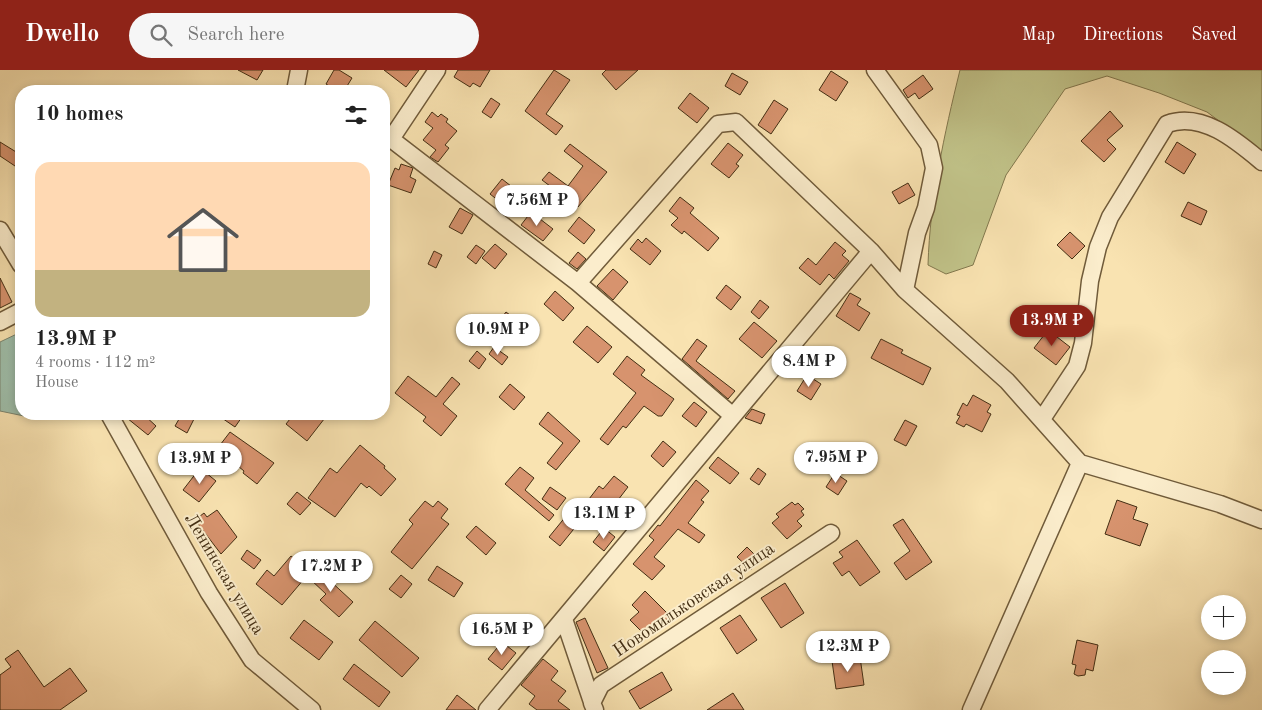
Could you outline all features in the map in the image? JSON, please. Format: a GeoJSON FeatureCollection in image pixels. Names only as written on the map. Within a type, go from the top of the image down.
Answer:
{"type":"FeatureCollection","features":[{"type":"Feature","properties":{"kind":"street"},"geometry":{"type":"LineString","coordinates":[[390,134],[437,70]]}},
{"type":"Feature","properties":{"kind":"street"},"geometry":{"type":"LineString","coordinates":[[875,70],[929,145],[934,168],[926,208],[917,233],[905,286]]}},
{"type":"Feature","properties":{"kind":"street"},"geometry":{"type":"LineString","coordinates":[[1042,420],[1077,366],[1083,344],[1090,281],[1098,247],[1110,217],[1167,124],[1179,119],[1212,127],[1238,143],[1262,162]]}},
{"type":"Feature","properties":{"kind":"street"},"geometry":{"type":"LineString","coordinates":[[578,283],[718,124],[736,122],[871,250],[905,286],[1007,381],[1080,463],[1220,504],[1262,520]]}},
{"type":"Feature","properties":{"kind":"street"},"geometry":{"type":"LineString","coordinates":[[390,139],[578,283],[733,416]]}},
{"type":"Feature","properties":{"kind":"street"},"geometry":{"type":"LineString","coordinates":[[0,230],[15,255]]}},
{"type":"Feature","properties":{"kind":"street"},"geometry":{"type":"LineString","coordinates":[[487,710],[871,250]]}},
{"type":"Feature","properties":{"kind":"street"},"geometry":{"type":"LineString","coordinates":[[0,322],[15,314]]}},
{"type":"Feature","properties":{"kind":"street","name":"Ленинская улица"},"geometry":{"type":"LineString","coordinates":[[112,420],[209,593],[252,660],[312,710]]}},
{"type":"Feature","properties":{"kind":"street"},"geometry":{"type":"LineString","coordinates":[[971,710],[1080,463]]}},
{"type":"Feature","properties":{"kind":"street","name":"Новомильковская улица"},"geometry":{"type":"LineString","coordinates":[[595,710],[592,703],[601,685],[831,533]]}},
{"type":"Feature","properties":{"kind":"street"},"geometry":{"type":"LineString","coordinates":[[564,619],[595,710]]}},
{"type":"Feature","properties":{"kind":"green space"},"geometry":{"type":"Polygon","coordinates":[[[960,70],[1262,70],[1262,153],[1207,112],[1159,93],[1107,76],[1065,89],[1006,175],[973,265],[946,274],[928,265],[929,240],[939,167],[960,70]]]}},
{"type":"Feature","properties":{"kind":"shaded area"},"geometry":{"type":"Polygon","coordinates":[[[15,335],[15,414],[0,411],[0,342],[15,335]]]}},
{"type":"Feature","properties":{"kind":"building"},"geometry":{"type":"Polygon","coordinates":[[[238,70],[263,70],[257,80],[238,70]]]}},
{"type":"Feature","properties":{"kind":"building"},"geometry":{"type":"Polygon","coordinates":[[[334,70],[339,70],[352,78],[348,85],[326,84],[334,70]]]}},
{"type":"Feature","properties":{"kind":"building"},"geometry":{"type":"Polygon","coordinates":[[[384,70],[419,70],[406,87],[384,70]]]}},
{"type":"Feature","properties":{"kind":"building"},"geometry":{"type":"Polygon","coordinates":[[[458,70],[490,70],[480,87],[473,83],[470,87],[454,77],[458,70]]]}},
{"type":"Feature","properties":{"kind":"building"},"geometry":{"type":"Polygon","coordinates":[[[554,70],[570,80],[546,114],[563,126],[556,135],[525,111],[554,70]]]}},
{"type":"Feature","properties":{"kind":"building"},"geometry":{"type":"Polygon","coordinates":[[[606,70],[638,70],[616,90],[602,74],[606,70]]]}},
{"type":"Feature","properties":{"kind":"building"},"geometry":{"type":"Polygon","coordinates":[[[831,71],[848,82],[836,101],[819,90],[831,71]]]}},
{"type":"Feature","properties":{"kind":"building"},"geometry":{"type":"Polygon","coordinates":[[[732,73],[748,82],[740,95],[725,86],[732,73]]]}},
{"type":"Feature","properties":{"kind":"building"},"geometry":{"type":"Polygon","coordinates":[[[923,75],[933,89],[919,99],[915,93],[908,98],[903,90],[923,75]]]}},
{"type":"Feature","properties":{"kind":"building"},"geometry":{"type":"Polygon","coordinates":[[[690,93],[709,108],[697,123],[678,108],[690,93]]]}},
{"type":"Feature","properties":{"kind":"building"},"geometry":{"type":"Polygon","coordinates":[[[491,98],[500,104],[491,118],[482,112],[491,98]]]}},
{"type":"Feature","properties":{"kind":"building"},"geometry":{"type":"Polygon","coordinates":[[[774,100],[788,109],[771,134],[758,125],[774,100]]]}},
{"type":"Feature","properties":{"kind":"building"},"geometry":{"type":"Polygon","coordinates":[[[1110,111],[1123,126],[1107,140],[1116,149],[1104,162],[1081,141],[1110,111]]]}},
{"type":"Feature","properties":{"kind":"building"},"geometry":{"type":"Polygon","coordinates":[[[432,112],[438,117],[441,114],[448,119],[446,122],[457,131],[445,145],[449,148],[438,162],[430,157],[436,150],[423,140],[433,128],[425,122],[432,112]]]}},
{"type":"Feature","properties":{"kind":"building"},"geometry":{"type":"Polygon","coordinates":[[[0,142],[15,151],[15,166],[0,156],[0,142]]]}},
{"type":"Feature","properties":{"kind":"building"},"geometry":{"type":"Polygon","coordinates":[[[1177,142],[1196,154],[1184,174],[1165,162],[1177,142]]]}},
{"type":"Feature","properties":{"kind":"building"},"geometry":{"type":"Polygon","coordinates":[[[728,143],[743,155],[736,164],[739,166],[729,178],[711,164],[728,143]]]}},
{"type":"Feature","properties":{"kind":"building"},"geometry":{"type":"Polygon","coordinates":[[[570,144],[607,172],[578,207],[542,180],[549,172],[568,186],[583,166],[564,151],[570,144]]]}},
{"type":"Feature","properties":{"kind":"building"},"geometry":{"type":"Polygon","coordinates":[[[401,164],[413,168],[410,177],[416,180],[411,193],[390,186],[390,180],[395,168],[399,170],[401,164]]]}},
{"type":"Feature","properties":{"kind":"building"},"geometry":{"type":"Polygon","coordinates":[[[502,179],[516,190],[504,205],[490,194],[502,179]]]}},
{"type":"Feature","properties":{"kind":"building"},"geometry":{"type":"Polygon","coordinates":[[[908,183],[915,195],[899,204],[892,192],[908,183]]]}},
{"type":"Feature","properties":{"kind":"building"},"geometry":{"type":"Polygon","coordinates":[[[680,197],[694,208],[690,213],[719,238],[708,251],[684,231],[682,234],[671,225],[678,218],[669,211],[680,197]]]}},
{"type":"Feature","properties":{"kind":"building"},"geometry":{"type":"Polygon","coordinates":[[[1188,202],[1207,211],[1201,225],[1181,216],[1188,202]]]}},
{"type":"Feature","properties":{"kind":"building"},"geometry":{"type":"Polygon","coordinates":[[[460,208],[473,215],[462,234],[449,227],[460,208]]]}},
{"type":"Feature","properties":{"kind":"building"},"geometry":{"type":"Polygon","coordinates":[[[531,212],[553,229],[543,241],[521,225],[531,212]]]}},
{"type":"Feature","properties":{"kind":"building"},"geometry":{"type":"Polygon","coordinates":[[[579,217],[595,230],[584,244],[568,231],[579,217]]]}},
{"type":"Feature","properties":{"kind":"building"},"geometry":{"type":"Polygon","coordinates":[[[1070,232],[1085,246],[1072,259],[1057,245],[1070,232]]]}},
{"type":"Feature","properties":{"kind":"building"},"geometry":{"type":"Polygon","coordinates":[[[646,238],[661,251],[650,265],[630,249],[638,239],[642,243],[646,238]]]}},
{"type":"Feature","properties":{"kind":"building"},"geometry":{"type":"Polygon","coordinates":[[[835,242],[846,251],[842,255],[849,261],[834,279],[829,274],[820,285],[799,268],[808,258],[816,265],[835,242]]]}},
{"type":"Feature","properties":{"kind":"building"},"geometry":{"type":"Polygon","coordinates":[[[495,244],[507,254],[495,269],[482,258],[495,244]]]}},
{"type":"Feature","properties":{"kind":"building"},"geometry":{"type":"Polygon","coordinates":[[[476,245],[485,251],[476,264],[467,257],[476,245]]]}},
{"type":"Feature","properties":{"kind":"building"},"geometry":{"type":"Polygon","coordinates":[[[434,251],[442,255],[436,268],[428,264],[434,251]]]}},
{"type":"Feature","properties":{"kind":"building"},"geometry":{"type":"Polygon","coordinates":[[[578,252],[586,259],[577,269],[569,263],[578,252]]]}},
{"type":"Feature","properties":{"kind":"building"},"geometry":{"type":"Polygon","coordinates":[[[613,269],[628,282],[613,300],[597,286],[613,269]]]}},
{"type":"Feature","properties":{"kind":"building"},"geometry":{"type":"Polygon","coordinates":[[[0,278],[12,302],[0,308],[0,278]]]}},
{"type":"Feature","properties":{"kind":"building"},"geometry":{"type":"Polygon","coordinates":[[[726,285],[741,297],[731,310],[716,298],[726,285]]]}},
{"type":"Feature","properties":{"kind":"building"},"geometry":{"type":"Polygon","coordinates":[[[555,291],[574,308],[563,321],[544,304],[555,291]]]}},
{"type":"Feature","properties":{"kind":"building"},"geometry":{"type":"Polygon","coordinates":[[[850,293],[861,299],[857,305],[870,313],[859,331],[836,316],[850,293]]]}},
{"type":"Feature","properties":{"kind":"building"},"geometry":{"type":"Polygon","coordinates":[[[760,300],[769,307],[759,319],[751,312],[760,300]]]}},
{"type":"Feature","properties":{"kind":"building"},"geometry":{"type":"Polygon","coordinates":[[[506,312],[519,322],[509,335],[496,325],[506,312]]]}},
{"type":"Feature","properties":{"kind":"building"},"geometry":{"type":"Polygon","coordinates":[[[754,322],[777,341],[762,358],[739,339],[754,322]]]}},
{"type":"Feature","properties":{"kind":"building"},"geometry":{"type":"Polygon","coordinates":[[[587,326],[612,347],[598,363],[573,342],[587,326]]]}},
{"type":"Feature","properties":{"kind":"building"},"geometry":{"type":"Polygon","coordinates":[[[1048,330],[1070,347],[1056,365],[1034,348],[1048,330]]]}},
{"type":"Feature","properties":{"kind":"building"},"geometry":{"type":"Polygon","coordinates":[[[697,339],[707,346],[696,361],[735,391],[728,399],[682,359],[697,339]]]}},
{"type":"Feature","properties":{"kind":"building"},"geometry":{"type":"Polygon","coordinates":[[[881,339],[903,350],[901,353],[931,368],[923,385],[871,358],[881,339]]]}},
{"type":"Feature","properties":{"kind":"building"},"geometry":{"type":"Polygon","coordinates":[[[494,347],[508,357],[502,365],[489,354],[494,347]]]}},
{"type":"Feature","properties":{"kind":"building"},"geometry":{"type":"Polygon","coordinates":[[[477,351],[486,359],[479,369],[469,361],[477,351]]]}},
{"type":"Feature","properties":{"kind":"building"},"geometry":{"type":"Polygon","coordinates":[[[627,356],[645,370],[641,375],[674,399],[662,416],[658,416],[644,406],[626,428],[623,426],[608,445],[600,439],[636,393],[613,374],[627,356]]]}},
{"type":"Feature","properties":{"kind":"building"},"geometry":{"type":"Polygon","coordinates":[[[807,375],[821,384],[811,400],[797,391],[807,375]]]}},
{"type":"Feature","properties":{"kind":"building"},"geometry":{"type":"Polygon","coordinates":[[[408,376],[436,397],[452,377],[460,384],[443,404],[457,416],[441,436],[423,421],[426,417],[395,393],[408,376]]]}},
{"type":"Feature","properties":{"kind":"building"},"geometry":{"type":"Polygon","coordinates":[[[510,384],[525,397],[514,410],[499,397],[510,384]]]}},
{"type":"Feature","properties":{"kind":"building"},"geometry":{"type":"Polygon","coordinates":[[[973,395],[991,405],[987,412],[991,414],[982,432],[966,424],[964,427],[956,423],[960,416],[957,415],[963,403],[967,406],[973,395]]]}},
{"type":"Feature","properties":{"kind":"building"},"geometry":{"type":"Polygon","coordinates":[[[694,402],[707,412],[696,427],[682,416],[694,402]]]}},
{"type":"Feature","properties":{"kind":"building"},"geometry":{"type":"Polygon","coordinates":[[[752,409],[765,414],[761,424],[745,418],[752,409]]]}},
{"type":"Feature","properties":{"kind":"building"},"geometry":{"type":"Polygon","coordinates":[[[548,412],[580,441],[556,470],[547,463],[563,443],[539,424],[548,412]]]}},
{"type":"Feature","properties":{"kind":"building"},"geometry":{"type":"Polygon","coordinates":[[[129,420],[150,420],[156,426],[148,435],[129,420]]]}},
{"type":"Feature","properties":{"kind":"building"},"geometry":{"type":"Polygon","coordinates":[[[178,420],[194,420],[187,433],[175,426],[178,420]]]}},
{"type":"Feature","properties":{"kind":"building"},"geometry":{"type":"Polygon","coordinates":[[[225,420],[240,420],[235,427],[225,420]]]}},
{"type":"Feature","properties":{"kind":"building"},"geometry":{"type":"Polygon","coordinates":[[[289,420],[323,420],[307,441],[286,424],[289,420]]]}},
{"type":"Feature","properties":{"kind":"building"},"geometry":{"type":"Polygon","coordinates":[[[905,420],[917,426],[906,446],[894,440],[905,420]]]}},
{"type":"Feature","properties":{"kind":"building"},"geometry":{"type":"Polygon","coordinates":[[[230,432],[274,463],[257,484],[217,449],[230,432]]]}},
{"type":"Feature","properties":{"kind":"building"},"geometry":{"type":"Polygon","coordinates":[[[663,441],[676,452],[663,467],[651,456],[663,441]]]}},
{"type":"Feature","properties":{"kind":"building"},"geometry":{"type":"Polygon","coordinates":[[[360,445],[385,466],[384,468],[396,479],[381,496],[369,486],[367,488],[361,483],[335,517],[308,498],[330,468],[337,473],[360,445]]]}},
{"type":"Feature","properties":{"kind":"building"},"geometry":{"type":"Polygon","coordinates":[[[199,447],[211,456],[203,467],[190,458],[199,447]]]}},
{"type":"Feature","properties":{"kind":"building"},"geometry":{"type":"Polygon","coordinates":[[[718,457],[739,473],[730,484],[709,468],[718,457]]]}},
{"type":"Feature","properties":{"kind":"building"},"geometry":{"type":"Polygon","coordinates":[[[520,467],[534,478],[525,490],[554,515],[549,521],[505,484],[520,467]]]}},
{"type":"Feature","properties":{"kind":"building"},"geometry":{"type":"Polygon","coordinates":[[[200,468],[216,481],[199,502],[183,490],[200,468]]]}},
{"type":"Feature","properties":{"kind":"building"},"geometry":{"type":"Polygon","coordinates":[[[758,468],[766,474],[759,485],[750,479],[758,468]]]}},
{"type":"Feature","properties":{"kind":"building"},"geometry":{"type":"Polygon","coordinates":[[[835,473],[847,481],[838,495],[826,487],[835,473]]]}},
{"type":"Feature","properties":{"kind":"building"},"geometry":{"type":"Polygon","coordinates":[[[614,476],[628,487],[618,500],[622,504],[609,522],[589,507],[593,502],[589,499],[599,486],[603,489],[614,476]]]}},
{"type":"Feature","properties":{"kind":"building"},"geometry":{"type":"Polygon","coordinates":[[[696,480],[709,491],[701,500],[704,502],[688,523],[705,535],[699,543],[678,529],[654,557],[665,566],[652,580],[633,564],[654,540],[649,536],[658,525],[660,526],[696,480]]]}},
{"type":"Feature","properties":{"kind":"building"},"geometry":{"type":"Polygon","coordinates":[[[550,487],[566,498],[557,510],[542,499],[550,487]]]}},
{"type":"Feature","properties":{"kind":"building"},"geometry":{"type":"Polygon","coordinates":[[[297,492],[311,503],[300,515],[287,504],[297,492]]]}},
{"type":"Feature","properties":{"kind":"building"},"geometry":{"type":"Polygon","coordinates":[[[1117,500],[1137,507],[1133,519],[1148,524],[1140,546],[1105,534],[1117,500]]]}},
{"type":"Feature","properties":{"kind":"building"},"geometry":{"type":"Polygon","coordinates":[[[425,501],[433,507],[438,501],[448,509],[441,518],[449,524],[412,569],[391,552],[413,524],[409,520],[425,501]]]}},
{"type":"Feature","properties":{"kind":"building"},"geometry":{"type":"Polygon","coordinates":[[[792,502],[795,505],[798,503],[804,509],[801,511],[804,515],[797,521],[802,526],[787,539],[772,523],[779,517],[776,514],[792,502]]]}},
{"type":"Feature","properties":{"kind":"building"},"geometry":{"type":"Polygon","coordinates":[[[217,510],[237,537],[221,554],[195,520],[204,513],[207,517],[217,510]]]}},
{"type":"Feature","properties":{"kind":"building"},"geometry":{"type":"Polygon","coordinates":[[[571,510],[582,519],[560,546],[549,537],[571,510]]]}},
{"type":"Feature","properties":{"kind":"building"},"geometry":{"type":"Polygon","coordinates":[[[903,519],[932,562],[906,580],[894,563],[910,551],[893,525],[903,519]]]}},
{"type":"Feature","properties":{"kind":"building"},"geometry":{"type":"Polygon","coordinates":[[[476,526],[496,543],[486,555],[466,537],[476,526]]]}},
{"type":"Feature","properties":{"kind":"building"},"geometry":{"type":"Polygon","coordinates":[[[604,528],[615,537],[604,551],[593,542],[604,528]]]}},
{"type":"Feature","properties":{"kind":"building"},"geometry":{"type":"Polygon","coordinates":[[[857,540],[880,572],[860,586],[849,571],[842,576],[833,563],[843,557],[839,552],[857,540]]]}},
{"type":"Feature","properties":{"kind":"building"},"geometry":{"type":"Polygon","coordinates":[[[747,547],[760,560],[751,570],[737,557],[747,547]]]}},
{"type":"Feature","properties":{"kind":"building"},"geometry":{"type":"Polygon","coordinates":[[[247,550],[261,560],[254,569],[241,559],[247,550]]]}},
{"type":"Feature","properties":{"kind":"building"},"geometry":{"type":"Polygon","coordinates":[[[291,556],[310,572],[282,605],[256,584],[267,570],[274,576],[291,556]]]}},
{"type":"Feature","properties":{"kind":"building"},"geometry":{"type":"Polygon","coordinates":[[[437,566],[463,583],[454,597],[428,580],[437,566]]]}},
{"type":"Feature","properties":{"kind":"building"},"geometry":{"type":"Polygon","coordinates":[[[321,567],[329,575],[327,578],[353,602],[339,617],[320,600],[326,594],[310,579],[321,567]]]}},
{"type":"Feature","properties":{"kind":"building"},"geometry":{"type":"Polygon","coordinates":[[[401,575],[412,584],[401,598],[389,589],[401,575]]]}},
{"type":"Feature","properties":{"kind":"building"},"geometry":{"type":"Polygon","coordinates":[[[785,583],[804,613],[781,628],[761,598],[785,583]]]}},
{"type":"Feature","properties":{"kind":"building"},"geometry":{"type":"Polygon","coordinates":[[[645,591],[670,616],[648,638],[630,620],[639,612],[632,605],[645,591]]]}},
{"type":"Feature","properties":{"kind":"building"},"geometry":{"type":"Polygon","coordinates":[[[740,615],[757,640],[737,654],[720,628],[740,615]]]}},
{"type":"Feature","properties":{"kind":"building"},"geometry":{"type":"Polygon","coordinates":[[[585,618],[608,668],[597,673],[576,622],[585,618]]]}},
{"type":"Feature","properties":{"kind":"building"},"geometry":{"type":"Polygon","coordinates":[[[304,620],[333,642],[319,660],[290,638],[304,620]]]}},
{"type":"Feature","properties":{"kind":"building"},"geometry":{"type":"Polygon","coordinates":[[[375,621],[419,658],[402,677],[359,640],[375,621]]]}},
{"type":"Feature","properties":{"kind":"building"},"geometry":{"type":"Polygon","coordinates":[[[1077,640],[1098,645],[1093,671],[1086,669],[1085,675],[1078,676],[1074,674],[1076,665],[1072,664],[1077,640]]]}},
{"type":"Feature","properties":{"kind":"building"},"geometry":{"type":"Polygon","coordinates":[[[502,642],[516,653],[502,670],[488,659],[502,642]]]}},
{"type":"Feature","properties":{"kind":"building"},"geometry":{"type":"Polygon","coordinates":[[[18,650],[44,687],[70,668],[87,691],[60,710],[0,710],[0,675],[11,667],[5,659],[18,650]]]}},
{"type":"Feature","properties":{"kind":"building"},"geometry":{"type":"Polygon","coordinates":[[[860,657],[864,685],[836,689],[832,661],[860,657]]]}},
{"type":"Feature","properties":{"kind":"building"},"geometry":{"type":"Polygon","coordinates":[[[543,659],[558,671],[551,680],[566,691],[558,701],[570,710],[537,710],[529,704],[535,696],[521,685],[543,659]]]}},
{"type":"Feature","properties":{"kind":"building"},"geometry":{"type":"Polygon","coordinates":[[[354,664],[390,692],[379,707],[343,679],[354,664]]]}},
{"type":"Feature","properties":{"kind":"building"},"geometry":{"type":"Polygon","coordinates":[[[662,672],[672,690],[640,709],[629,691],[662,672]]]}},
{"type":"Feature","properties":{"kind":"building"},"geometry":{"type":"Polygon","coordinates":[[[733,693],[744,710],[707,710],[733,693]]]}},
{"type":"Feature","properties":{"kind":"building"},"geometry":{"type":"Polygon","coordinates":[[[457,695],[476,710],[446,710],[457,695]]]}}]}
